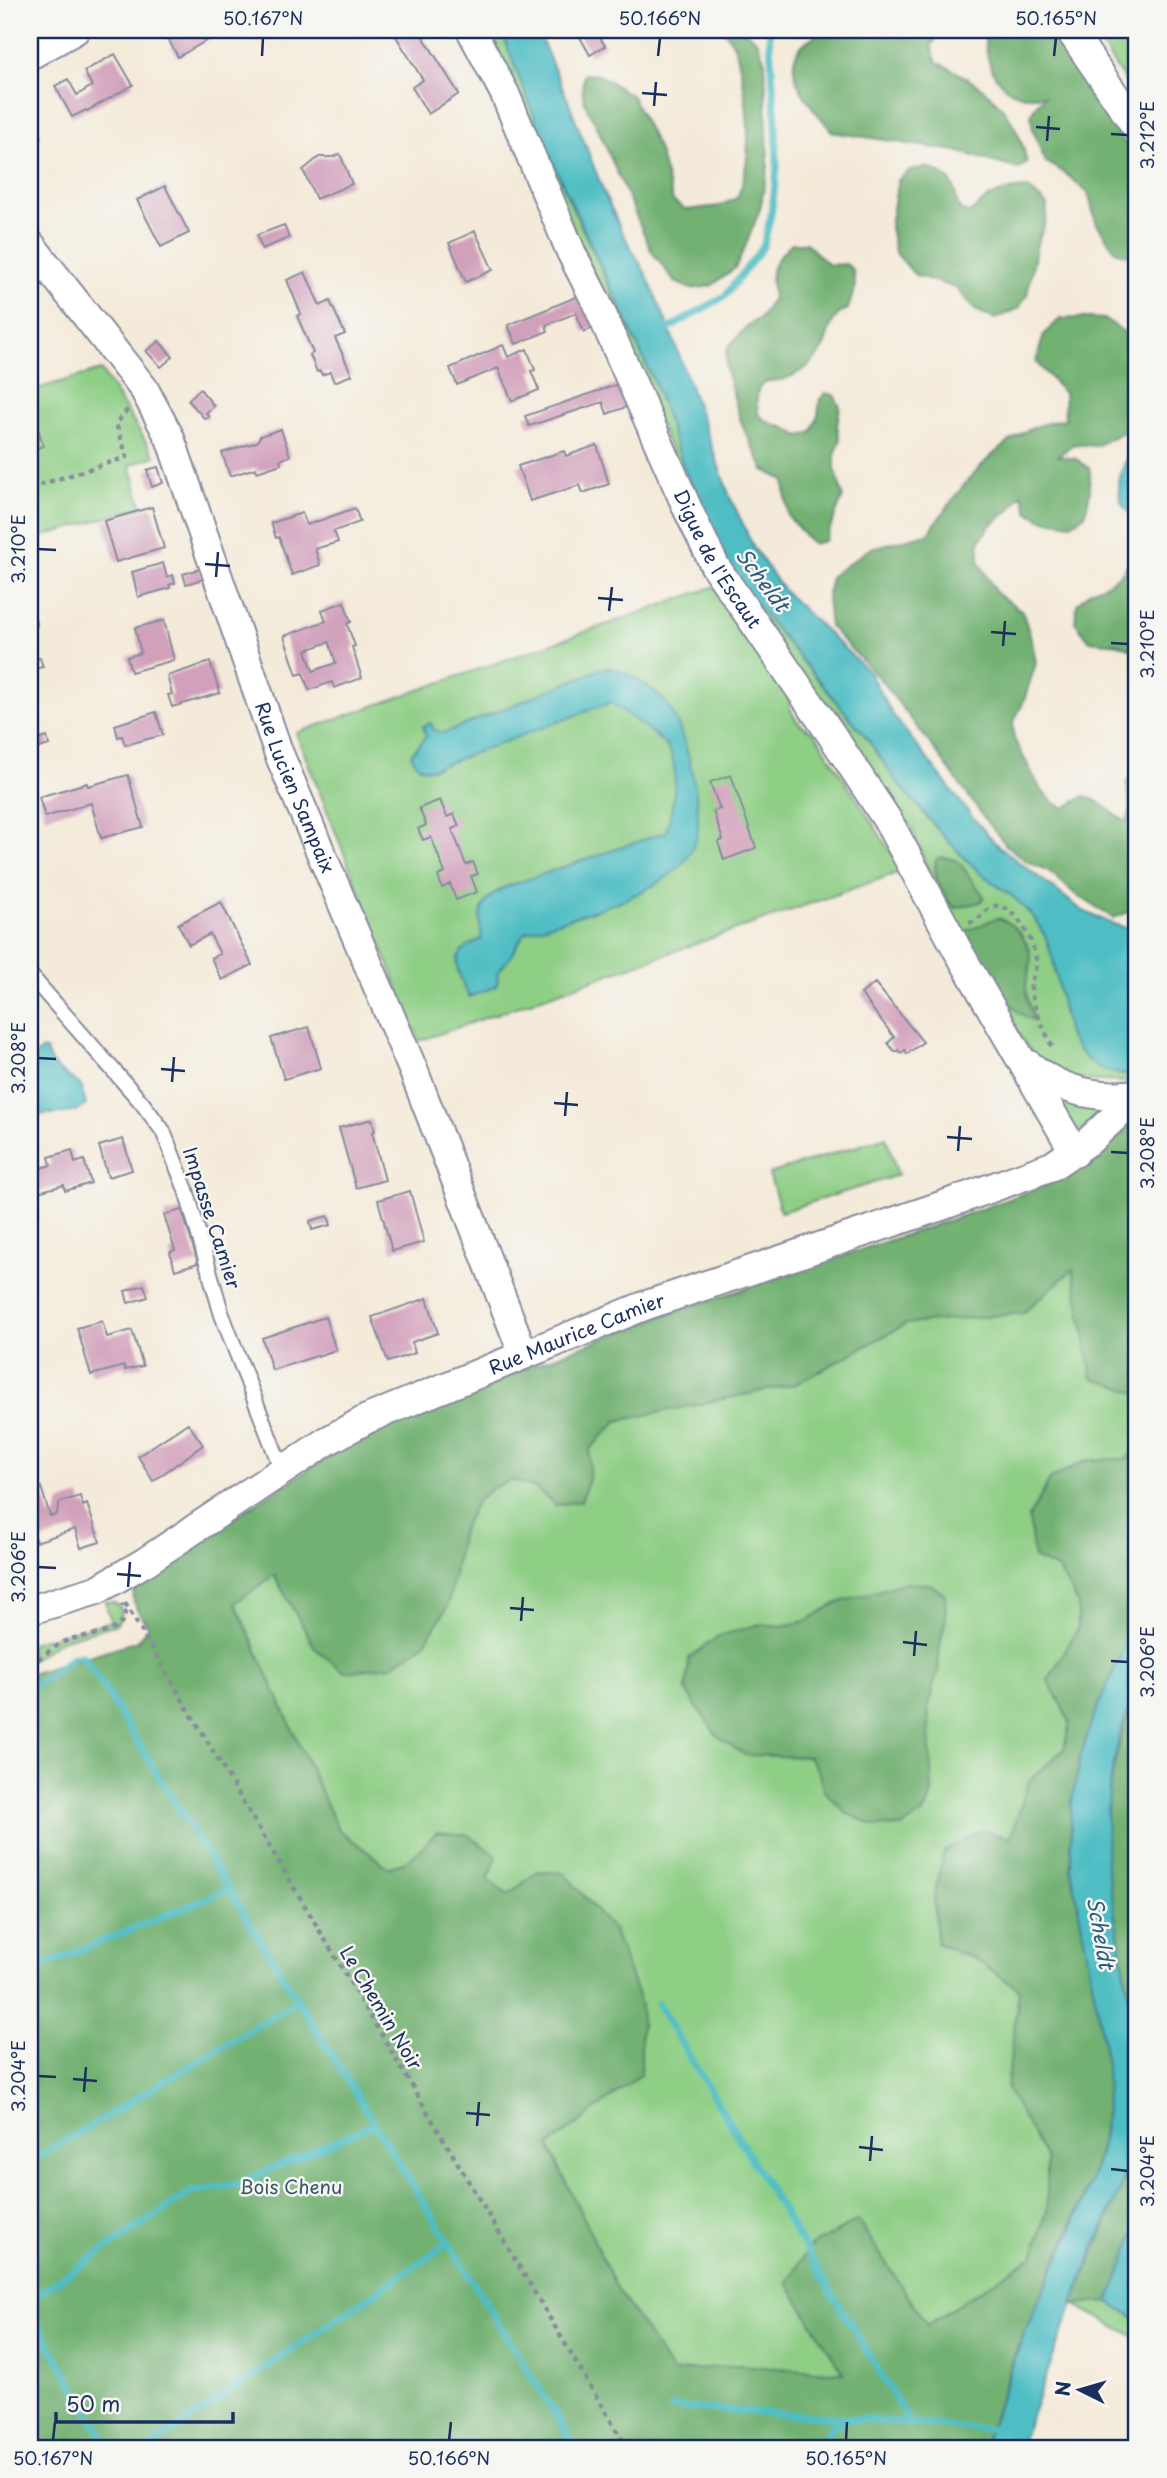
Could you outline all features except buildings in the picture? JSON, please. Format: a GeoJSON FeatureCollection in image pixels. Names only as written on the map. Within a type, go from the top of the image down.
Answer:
{"type":"FeatureCollection","features":[{"type":"Feature","properties":{"kind":"street"},"geometry":{"type":"LineString","coordinates":[[30,55],[75,30]]}},
{"type":"Feature","properties":{"kind":"street","name":"Digue de l'Escaut"},"geometry":{"type":"LineString","coordinates":[[471,30],[505,94],[571,251],[715,566],[888,821],[941,920],[1075,1153]]}},
{"type":"Feature","properties":{"kind":"street"},"geometry":{"type":"LineString","coordinates":[[1070,30],[1137,128]]}},
{"type":"Feature","properties":{"kind":"street","name":"Rue Lucien Sampaix"},"geometry":{"type":"LineString","coordinates":[[30,244],[144,389],[177,454],[279,754],[414,1072],[523,1353]]}},
{"type":"Feature","properties":{"kind":"street","name":"Digue de l'Escaut"},"geometry":{"type":"LineString","coordinates":[[1022,1059],[1048,1079],[1078,1091],[1110,1097],[1137,1095]]}},
{"type":"Feature","properties":{"kind":"street","name":"Rue Maurice Camier"},"geometry":{"type":"LineString","coordinates":[[30,1610],[86,1595],[107,1584],[327,1441],[367,1419],[523,1353],[644,1306],[1052,1166],[1075,1153],[1137,1095]]}},
{"type":"Feature","properties":{"kind":"lane","name":"Impasse Camier"},"geometry":{"type":"LineString","coordinates":[[30,975],[142,1103],[163,1131],[186,1190],[226,1327],[282,1470]]}},
{"type":"Feature","properties":{"kind":"path"},"geometry":{"type":"LineString","coordinates":[[30,488],[127,457],[116,424],[144,389]]}},
{"type":"Feature","properties":{"kind":"path"},"geometry":{"type":"LineString","coordinates":[[941,920],[975,922],[987,909],[997,906],[1007,907],[1017,918],[1036,953],[1037,964],[1031,989],[1039,1019],[1056,1058]]}},
{"type":"Feature","properties":{"kind":"path"},"geometry":{"type":"LineString","coordinates":[[107,1584],[124,1607],[123,1623]]}},
{"type":"Feature","properties":{"kind":"path","name":"Le Chemin Noir"},"geometry":{"type":"LineString","coordinates":[[107,1584],[136,1622],[627,2448]]}},
{"type":"Feature","properties":{"kind":"path"},"geometry":{"type":"LineString","coordinates":[[30,1665],[62,1643],[114,1630],[123,1623],[136,1622]]}},
{"type":"Feature","properties":{"kind":"green space"},"geometry":{"type":"Polygon","coordinates":[[[486,30],[501,30],[572,207],[764,615],[867,738],[896,781],[948,841],[980,873],[1016,899],[1035,919],[1046,938],[1053,960],[1068,1034],[1081,1053],[1105,1070],[1137,1076],[1137,1083],[1070,1079],[1033,1053],[1024,1042],[925,863],[912,828],[905,821],[894,818],[725,574],[486,30]]]}},
{"type":"Feature","properties":{"kind":"green space"},"geometry":{"type":"Polygon","coordinates":[[[724,30],[741,30],[749,34],[757,41],[765,62],[768,167],[760,209],[735,268],[711,286],[691,289],[675,282],[652,252],[586,105],[583,81],[584,74],[599,75],[632,96],[659,151],[673,201],[686,210],[719,206],[737,198],[743,182],[748,146],[747,107],[741,71],[735,47],[724,30]]]}},
{"type":"Feature","properties":{"kind":"green space"},"geometry":{"type":"Polygon","coordinates":[[[829,30],[943,30],[931,46],[937,62],[970,80],[996,101],[1015,128],[1027,163],[1018,169],[956,151],[833,132],[801,91],[795,76],[794,63],[798,50],[809,39],[829,30]]]}},
{"type":"Feature","properties":{"kind":"green space"},"geometry":{"type":"Polygon","coordinates":[[[984,30],[1048,30],[1137,161],[1137,258],[1115,251],[1096,222],[1088,193],[1066,174],[1045,161],[1033,130],[1031,114],[1045,96],[1021,95],[1001,83],[988,59],[984,30]]]}},
{"type":"Feature","properties":{"kind":"green space"},"geometry":{"type":"Polygon","coordinates":[[[1092,30],[1137,30],[1137,100],[1092,30]]]}},
{"type":"Feature","properties":{"kind":"green space"},"geometry":{"type":"Polygon","coordinates":[[[926,167],[949,180],[961,211],[970,213],[990,197],[1028,188],[1047,205],[1046,220],[1037,244],[1027,295],[1019,308],[995,319],[975,310],[956,288],[915,275],[895,252],[890,227],[898,180],[909,171],[926,167]]]}},
{"type":"Feature","properties":{"kind":"green space"},"geometry":{"type":"Polygon","coordinates":[[[792,243],[806,243],[829,265],[846,264],[853,270],[855,287],[848,309],[835,318],[816,358],[798,373],[763,383],[757,395],[758,414],[762,418],[801,436],[812,432],[820,399],[826,393],[834,395],[840,407],[837,425],[840,441],[835,455],[835,470],[843,496],[825,541],[812,544],[788,516],[784,480],[764,470],[742,425],[726,370],[727,349],[746,327],[761,317],[773,298],[773,268],[792,243]]]}},
{"type":"Feature","properties":{"kind":"green space"},"geometry":{"type":"Polygon","coordinates":[[[1060,319],[1105,319],[1137,341],[1137,384],[1123,389],[1137,392],[1137,425],[1096,446],[1074,444],[1058,456],[1076,459],[1090,469],[1090,492],[1085,515],[1071,524],[1041,519],[1028,512],[1022,494],[1010,510],[990,526],[979,542],[979,562],[996,593],[1022,611],[1032,641],[1036,663],[1023,703],[1013,723],[1014,739],[1041,790],[1054,803],[1064,808],[1085,796],[1127,822],[1130,802],[1126,783],[1137,772],[1137,909],[1113,918],[1074,893],[1049,871],[1026,861],[1006,845],[879,678],[830,627],[827,598],[831,576],[871,548],[928,534],[972,476],[997,451],[1032,428],[1065,419],[1064,393],[1036,362],[1044,334],[1060,319]]]}},
{"type":"Feature","properties":{"kind":"green space"},"geometry":{"type":"Polygon","coordinates":[[[101,370],[155,456],[130,465],[142,507],[30,540],[30,391],[101,370]]]}},
{"type":"Feature","properties":{"kind":"green space"},"geometry":{"type":"Polygon","coordinates":[[[1137,551],[1137,651],[1119,644],[1090,641],[1075,622],[1077,604],[1090,591],[1107,584],[1124,571],[1137,551]]]}},
{"type":"Feature","properties":{"kind":"green space"},"geometry":{"type":"Polygon","coordinates":[[[719,585],[789,692],[790,706],[797,721],[814,732],[903,871],[419,1041],[296,733],[719,585]]]}},
{"type":"Feature","properties":{"kind":"green space"},"geometry":{"type":"Polygon","coordinates":[[[940,857],[961,864],[984,897],[980,902],[956,908],[951,905],[938,880],[935,866],[940,857]]]}},
{"type":"Feature","properties":{"kind":"green space"},"geometry":{"type":"Polygon","coordinates":[[[998,918],[1017,930],[1029,951],[1030,966],[1026,991],[1034,1020],[1023,1015],[1004,997],[967,936],[966,931],[969,929],[998,918]]]}},
{"type":"Feature","properties":{"kind":"green space"},"geometry":{"type":"Polygon","coordinates":[[[1051,1091],[1100,1105],[1102,1114],[1083,1130],[1077,1130],[1051,1091]]]}},
{"type":"Feature","properties":{"kind":"green space"},"geometry":{"type":"Polygon","coordinates":[[[1137,1117],[1137,1617],[1078,1907],[1091,2180],[1014,2357],[983,2448],[30,2448],[30,1674],[138,1641],[148,1626],[136,1607],[136,1584],[393,1423],[648,1321],[965,1215],[1052,1183],[1084,1165],[1137,1117]]]}},
{"type":"Feature","properties":{"kind":"green space","name":"Bois Chenu"},"geometry":{"type":"Polygon","coordinates":[[[1137,1117],[1137,1393],[1092,1378],[1073,1269],[1023,1313],[906,1324],[796,1384],[617,1421],[590,1449],[589,1478],[581,1501],[556,1505],[535,1488],[511,1480],[492,1488],[476,1502],[462,1530],[448,1606],[424,1644],[391,1666],[344,1672],[315,1648],[274,1575],[235,1603],[338,1829],[389,1868],[410,1859],[437,1832],[468,1835],[497,1856],[488,1880],[508,1895],[538,1871],[564,1873],[614,1931],[641,2004],[641,2074],[549,2146],[615,2285],[672,2372],[738,2365],[843,2373],[787,2283],[810,2246],[858,2220],[927,2325],[1033,2256],[1047,2211],[1047,2160],[1007,2089],[1019,1989],[973,1958],[937,1943],[934,1895],[944,1852],[981,1830],[1010,1838],[1029,1781],[1064,1749],[1070,1722],[1048,1680],[1078,1628],[1078,1603],[1059,1570],[1034,1558],[1029,1517],[1051,1478],[1087,1460],[1125,1459],[1137,1452],[1137,1617],[1091,1723],[1080,1758],[1071,1807],[1071,1868],[1107,2073],[1101,2144],[1091,2180],[1014,2357],[983,2448],[30,2448],[30,1674],[138,1641],[148,1626],[135,1604],[134,1592],[151,1572],[347,1444],[526,1368],[648,1321],[965,1215],[1052,1183],[1084,1165],[1137,1117]]]}},
{"type":"Feature","properties":{"kind":"green space"},"geometry":{"type":"Polygon","coordinates":[[[886,1137],[898,1175],[781,1212],[769,1174],[886,1137]]]}},
{"type":"Feature","properties":{"kind":"green space"},"geometry":{"type":"Polygon","coordinates":[[[904,1583],[929,1584],[945,1594],[946,1618],[938,1670],[928,1706],[932,1794],[923,1813],[902,1827],[876,1826],[847,1814],[824,1791],[818,1771],[809,1757],[745,1755],[717,1736],[686,1691],[689,1658],[719,1636],[760,1624],[781,1626],[806,1621],[837,1603],[904,1583]]]}},
{"type":"Feature","properties":{"kind":"green space"},"geometry":{"type":"Polygon","coordinates":[[[105,1601],[115,1603],[121,1608],[117,1624],[61,1640],[30,1661],[30,1643],[111,1621],[105,1601]]]}},
{"type":"Feature","properties":{"kind":"green space"},"geometry":{"type":"Polygon","coordinates":[[[1137,1688],[1137,2045],[1106,1864],[1106,1840],[1112,1774],[1137,1688]]]}},
{"type":"Feature","properties":{"kind":"green space"},"geometry":{"type":"Polygon","coordinates":[[[1137,2108],[1137,2228],[1109,2302],[1073,2304],[1120,2190],[1132,2149],[1137,2108]]]}},
{"type":"Feature","properties":{"kind":"green space"},"geometry":{"type":"Polygon","coordinates":[[[1109,2302],[1137,2319],[1137,2338],[1073,2304],[1109,2302]]]}},
{"type":"Feature","properties":{"kind":"water","name":"Scheldt"},"geometry":{"type":"Polygon","coordinates":[[[501,30],[537,30],[603,190],[622,232],[647,276],[671,333],[730,497],[754,548],[785,592],[869,672],[893,715],[998,846],[1083,911],[1137,931],[1137,995],[1131,1007],[1137,1011],[1137,1076],[1114,1073],[1096,1066],[1074,1045],[1068,1034],[1053,960],[1046,938],[1035,919],[1016,899],[980,873],[948,841],[896,781],[867,738],[730,570],[685,471],[654,382],[549,154],[501,30]]]}},
{"type":"Feature","properties":{"kind":"water"},"geometry":{"type":"Polygon","coordinates":[[[1137,455],[1137,516],[1124,506],[1120,498],[1119,482],[1128,457],[1137,455]]]}},
{"type":"Feature","properties":{"kind":"water"},"geometry":{"type":"Polygon","coordinates":[[[606,667],[621,671],[646,685],[665,702],[672,713],[691,766],[695,786],[698,823],[695,843],[682,864],[649,888],[608,906],[526,932],[498,971],[497,986],[469,997],[460,978],[457,963],[463,950],[482,939],[481,914],[492,895],[508,886],[666,832],[675,777],[672,755],[663,742],[611,702],[432,769],[418,766],[411,754],[426,737],[423,726],[431,723],[434,730],[444,733],[606,667]]]}},
{"type":"Feature","properties":{"kind":"water"},"geometry":{"type":"Polygon","coordinates":[[[42,1049],[46,1050],[56,1067],[81,1086],[86,1105],[68,1113],[30,1115],[30,1061],[42,1049]]]}},
{"type":"Feature","properties":{"kind":"water","name":"Scheldt"},"geometry":{"type":"Polygon","coordinates":[[[1137,1617],[1137,1688],[1120,1733],[1113,1764],[1107,1811],[1106,1864],[1137,2045],[1137,2108],[1132,2149],[1120,2190],[1095,2245],[1019,2448],[983,2448],[1026,2330],[1088,2189],[1101,2145],[1107,2095],[1104,2045],[1071,1868],[1071,1807],[1080,1758],[1091,1723],[1137,1617]]]}},
{"type":"Feature","properties":{"kind":"water"},"geometry":{"type":"Polygon","coordinates":[[[1137,2228],[1137,2319],[1109,2302],[1137,2228]]]}},
{"type":"Feature","properties":{"kind":"waterway"},"geometry":{"type":"LineString","coordinates":[[663,332],[725,296],[763,247],[771,215],[777,168],[769,30]]}},
{"type":"Feature","properties":{"kind":"waterway"},"geometry":{"type":"LineString","coordinates":[[30,1690],[74,1656],[83,1656],[576,2448]]}},
{"type":"Feature","properties":{"kind":"waterway"},"geometry":{"type":"LineString","coordinates":[[30,1971],[229,1889]]}},
{"type":"Feature","properties":{"kind":"waterway"},"geometry":{"type":"LineString","coordinates":[[30,2162],[298,2001]]}},
{"type":"Feature","properties":{"kind":"waterway"},"geometry":{"type":"LineString","coordinates":[[658,2004],[910,2423]]}},
{"type":"Feature","properties":{"kind":"waterway"},"geometry":{"type":"LineString","coordinates":[[30,2299],[191,2192],[237,2184],[374,2124]]}},
{"type":"Feature","properties":{"kind":"waterway"},"geometry":{"type":"LineString","coordinates":[[148,2448],[448,2243]]}},
{"type":"Feature","properties":{"kind":"waterway"},"geometry":{"type":"LineString","coordinates":[[30,2310],[109,2448]]}},
{"type":"Feature","properties":{"kind":"waterway"},"geometry":{"type":"LineString","coordinates":[[671,2407],[848,2418]]}},
{"type":"Feature","properties":{"kind":"waterway"},"geometry":{"type":"LineString","coordinates":[[823,2448],[830,2428],[848,2418],[997,2430]]}}]}
